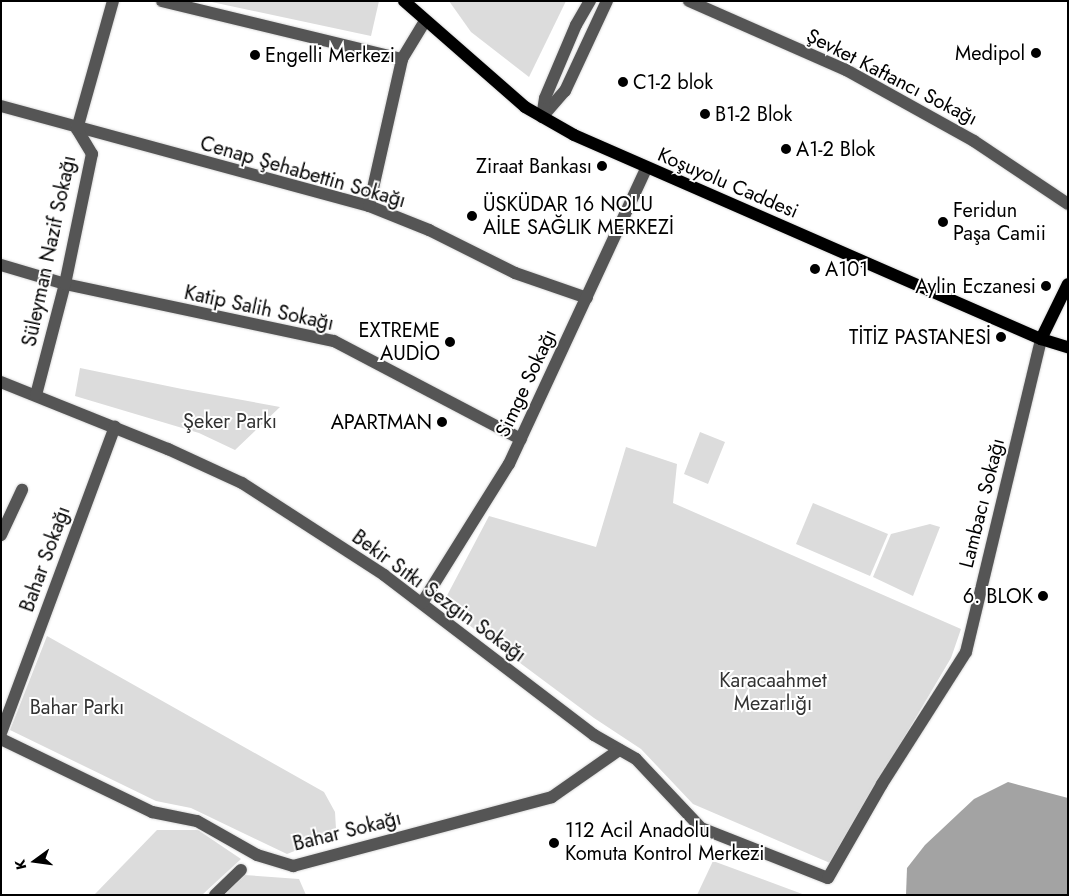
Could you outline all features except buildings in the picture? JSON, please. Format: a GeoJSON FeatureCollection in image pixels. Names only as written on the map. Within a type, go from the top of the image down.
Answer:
{"type":"FeatureCollection","features":[{"type":"Feature","properties":{"kind":"main road","name":"Koşuyolu Caddesi"},"geometry":{"type":"LineString","coordinates":[[404,1],[525,107],[542,117],[646,169],[1041,339],[1068,347]]}},
{"type":"Feature","properties":{"kind":"main road","name":"Lambacı Sokağı"},"geometry":{"type":"LineString","coordinates":[[1041,339],[1068,284]]}},
{"type":"Feature","properties":{"kind":"street","name":"Süleyman Nazif Sokağı"},"geometry":{"type":"LineString","coordinates":[[36,395],[65,284],[92,154],[78,129],[113,1]]}},
{"type":"Feature","properties":{"kind":"street"},"geometry":{"type":"LineString","coordinates":[[162,1],[402,59]]}},
{"type":"Feature","properties":{"kind":"street"},"geometry":{"type":"LineString","coordinates":[[542,117],[545,98],[576,25],[590,1]]}},
{"type":"Feature","properties":{"kind":"street"},"geometry":{"type":"LineString","coordinates":[[542,117],[565,91],[607,1]]}},
{"type":"Feature","properties":{"kind":"street","name":"Şevket Kaftancı Sokağı"},"geometry":{"type":"LineString","coordinates":[[689,1],[846,70],[974,141],[1068,204]]}},
{"type":"Feature","properties":{"kind":"street"},"geometry":{"type":"LineString","coordinates":[[369,206],[402,59],[426,21]]}},
{"type":"Feature","properties":{"kind":"street","name":"Cenap Şehabettin Sokağı"},"geometry":{"type":"LineString","coordinates":[[1,106],[78,129],[369,206],[428,230],[515,273],[587,298]]}},
{"type":"Feature","properties":{"kind":"street","name":"Simge Sokağı"},"geometry":{"type":"LineString","coordinates":[[422,603],[521,439],[646,169]]}},
{"type":"Feature","properties":{"kind":"street","name":"Katip Salih Sokağı"},"geometry":{"type":"LineString","coordinates":[[1,265],[65,284],[334,342],[521,439]]}},
{"type":"Feature","properties":{"kind":"street","name":"Lambacı Sokağı"},"geometry":{"type":"LineString","coordinates":[[828,878],[882,784],[966,652],[1041,339]]}},
{"type":"Feature","properties":{"kind":"street","name":"Bekir Sıtkı Sezgin Sokağı"},"geometry":{"type":"LineString","coordinates":[[1,382],[115,427],[242,483],[422,603],[594,735],[636,759],[701,828],[828,878]]}},
{"type":"Feature","properties":{"kind":"street","name":"Bahar Sokağı"},"geometry":{"type":"LineString","coordinates":[[1,733],[115,427]]}},
{"type":"Feature","properties":{"kind":"street"},"geometry":{"type":"LineString","coordinates":[[1,535],[22,490]]}},
{"type":"Feature","properties":{"kind":"street","name":"Bahar Sokağı"},"geometry":{"type":"LineString","coordinates":[[1,739],[152,812],[196,822],[257,855],[292,866],[552,797],[619,750]]}},
{"type":"Feature","properties":{"kind":"street"},"geometry":{"type":"LineString","coordinates":[[215,895],[241,870]]}},
{"type":"Feature","properties":{"kind":"green space"},"geometry":{"type":"Polygon","coordinates":[[[207,1],[379,1],[371,36],[207,1]]]}},
{"type":"Feature","properties":{"kind":"green space"},"geometry":{"type":"Polygon","coordinates":[[[449,1],[566,1],[529,77],[471,32],[449,1]]]}},
{"type":"Feature","properties":{"kind":"green space","name":"Şeker Parkı"},"geometry":{"type":"Polygon","coordinates":[[[80,368],[280,407],[235,450],[199,433],[75,396],[80,368]]]}},
{"type":"Feature","properties":{"kind":"green space"},"geometry":{"type":"Polygon","coordinates":[[[700,432],[725,442],[708,484],[684,474],[700,432]]]}},
{"type":"Feature","properties":{"kind":"green space","name":"Karacaahmet Mezarlığı"},"geometry":{"type":"Polygon","coordinates":[[[626,447],[677,464],[673,503],[961,629],[951,658],[830,863],[693,804],[641,749],[594,718],[442,605],[489,516],[596,547],[626,447]]]}},
{"type":"Feature","properties":{"kind":"green space"},"geometry":{"type":"Polygon","coordinates":[[[813,503],[888,534],[870,576],[796,544],[813,503]]]}},
{"type":"Feature","properties":{"kind":"green space"},"geometry":{"type":"Polygon","coordinates":[[[930,524],[940,527],[913,596],[873,577],[891,534],[930,524]]]}},
{"type":"Feature","properties":{"kind":"green space","name":"Bahar Parkı"},"geometry":{"type":"Polygon","coordinates":[[[47,636],[324,792],[335,812],[336,829],[327,838],[287,854],[191,808],[156,801],[10,730],[47,636]]]}},
{"type":"Feature","properties":{"kind":"green space"},"geometry":{"type":"Polygon","coordinates":[[[157,830],[198,830],[241,859],[202,895],[94,895],[157,830]]]}},
{"type":"Feature","properties":{"kind":"green space"},"geometry":{"type":"Polygon","coordinates":[[[713,861],[805,895],[697,895],[713,861]]]}},
{"type":"Feature","properties":{"kind":"green space"},"geometry":{"type":"Polygon","coordinates":[[[244,875],[299,879],[306,895],[224,895],[244,875]]]}},
{"type":"Feature","properties":{"kind":"shaded area"},"geometry":{"type":"Polygon","coordinates":[[[1008,782],[1068,798],[1068,895],[906,895],[907,868],[925,845],[974,799],[1008,782]]]}},
{"type":"Feature","properties":{"kind":"place","name":"Medipol"},"geometry":{"type":"Point","coordinates":[1036,53]}},
{"type":"Feature","properties":{"kind":"place","name":"Engelli Merkezi"},"geometry":{"type":"Point","coordinates":[255,55]}},
{"type":"Feature","properties":{"kind":"place","name":"C1-2 blok"},"geometry":{"type":"Point","coordinates":[623,82]}},
{"type":"Feature","properties":{"kind":"place","name":"B1-2 Blok"},"geometry":{"type":"Point","coordinates":[705,114]}},
{"type":"Feature","properties":{"kind":"place","name":"A1-2 Blok"},"geometry":{"type":"Point","coordinates":[786,149]}},
{"type":"Feature","properties":{"kind":"place","name":"Ziraat Bankası"},"geometry":{"type":"Point","coordinates":[602,166]}},
{"type":"Feature","properties":{"kind":"place","name":"ÜSKÜDAR 16 NOLU AİLE SAĞLIK MERKEZİ"},"geometry":{"type":"Point","coordinates":[472,216]}},
{"type":"Feature","properties":{"kind":"place","name":"Feridun Paşa Camii"},"geometry":{"type":"Point","coordinates":[943,222]}},
{"type":"Feature","properties":{"kind":"place","name":"A101"},"geometry":{"type":"Point","coordinates":[815,269]}},
{"type":"Feature","properties":{"kind":"place","name":"Aylin Eczanesi"},"geometry":{"type":"Point","coordinates":[1046,286]}},
{"type":"Feature","properties":{"kind":"place","name":"TİTİZ PASTANESİ"},"geometry":{"type":"Point","coordinates":[1001,337]}},
{"type":"Feature","properties":{"kind":"place","name":"EXTREME AUDİO"},"geometry":{"type":"Point","coordinates":[450,342]}},
{"type":"Feature","properties":{"kind":"place","name":"APARTMAN"},"geometry":{"type":"Point","coordinates":[442,422]}},
{"type":"Feature","properties":{"kind":"place","name":"6. BLOK"},"geometry":{"type":"Point","coordinates":[1043,596]}},
{"type":"Feature","properties":{"kind":"place","name":"112 Acil Anadolu Komuta Kontrol Merkezi"},"geometry":{"type":"Point","coordinates":[554,843]}}]}
